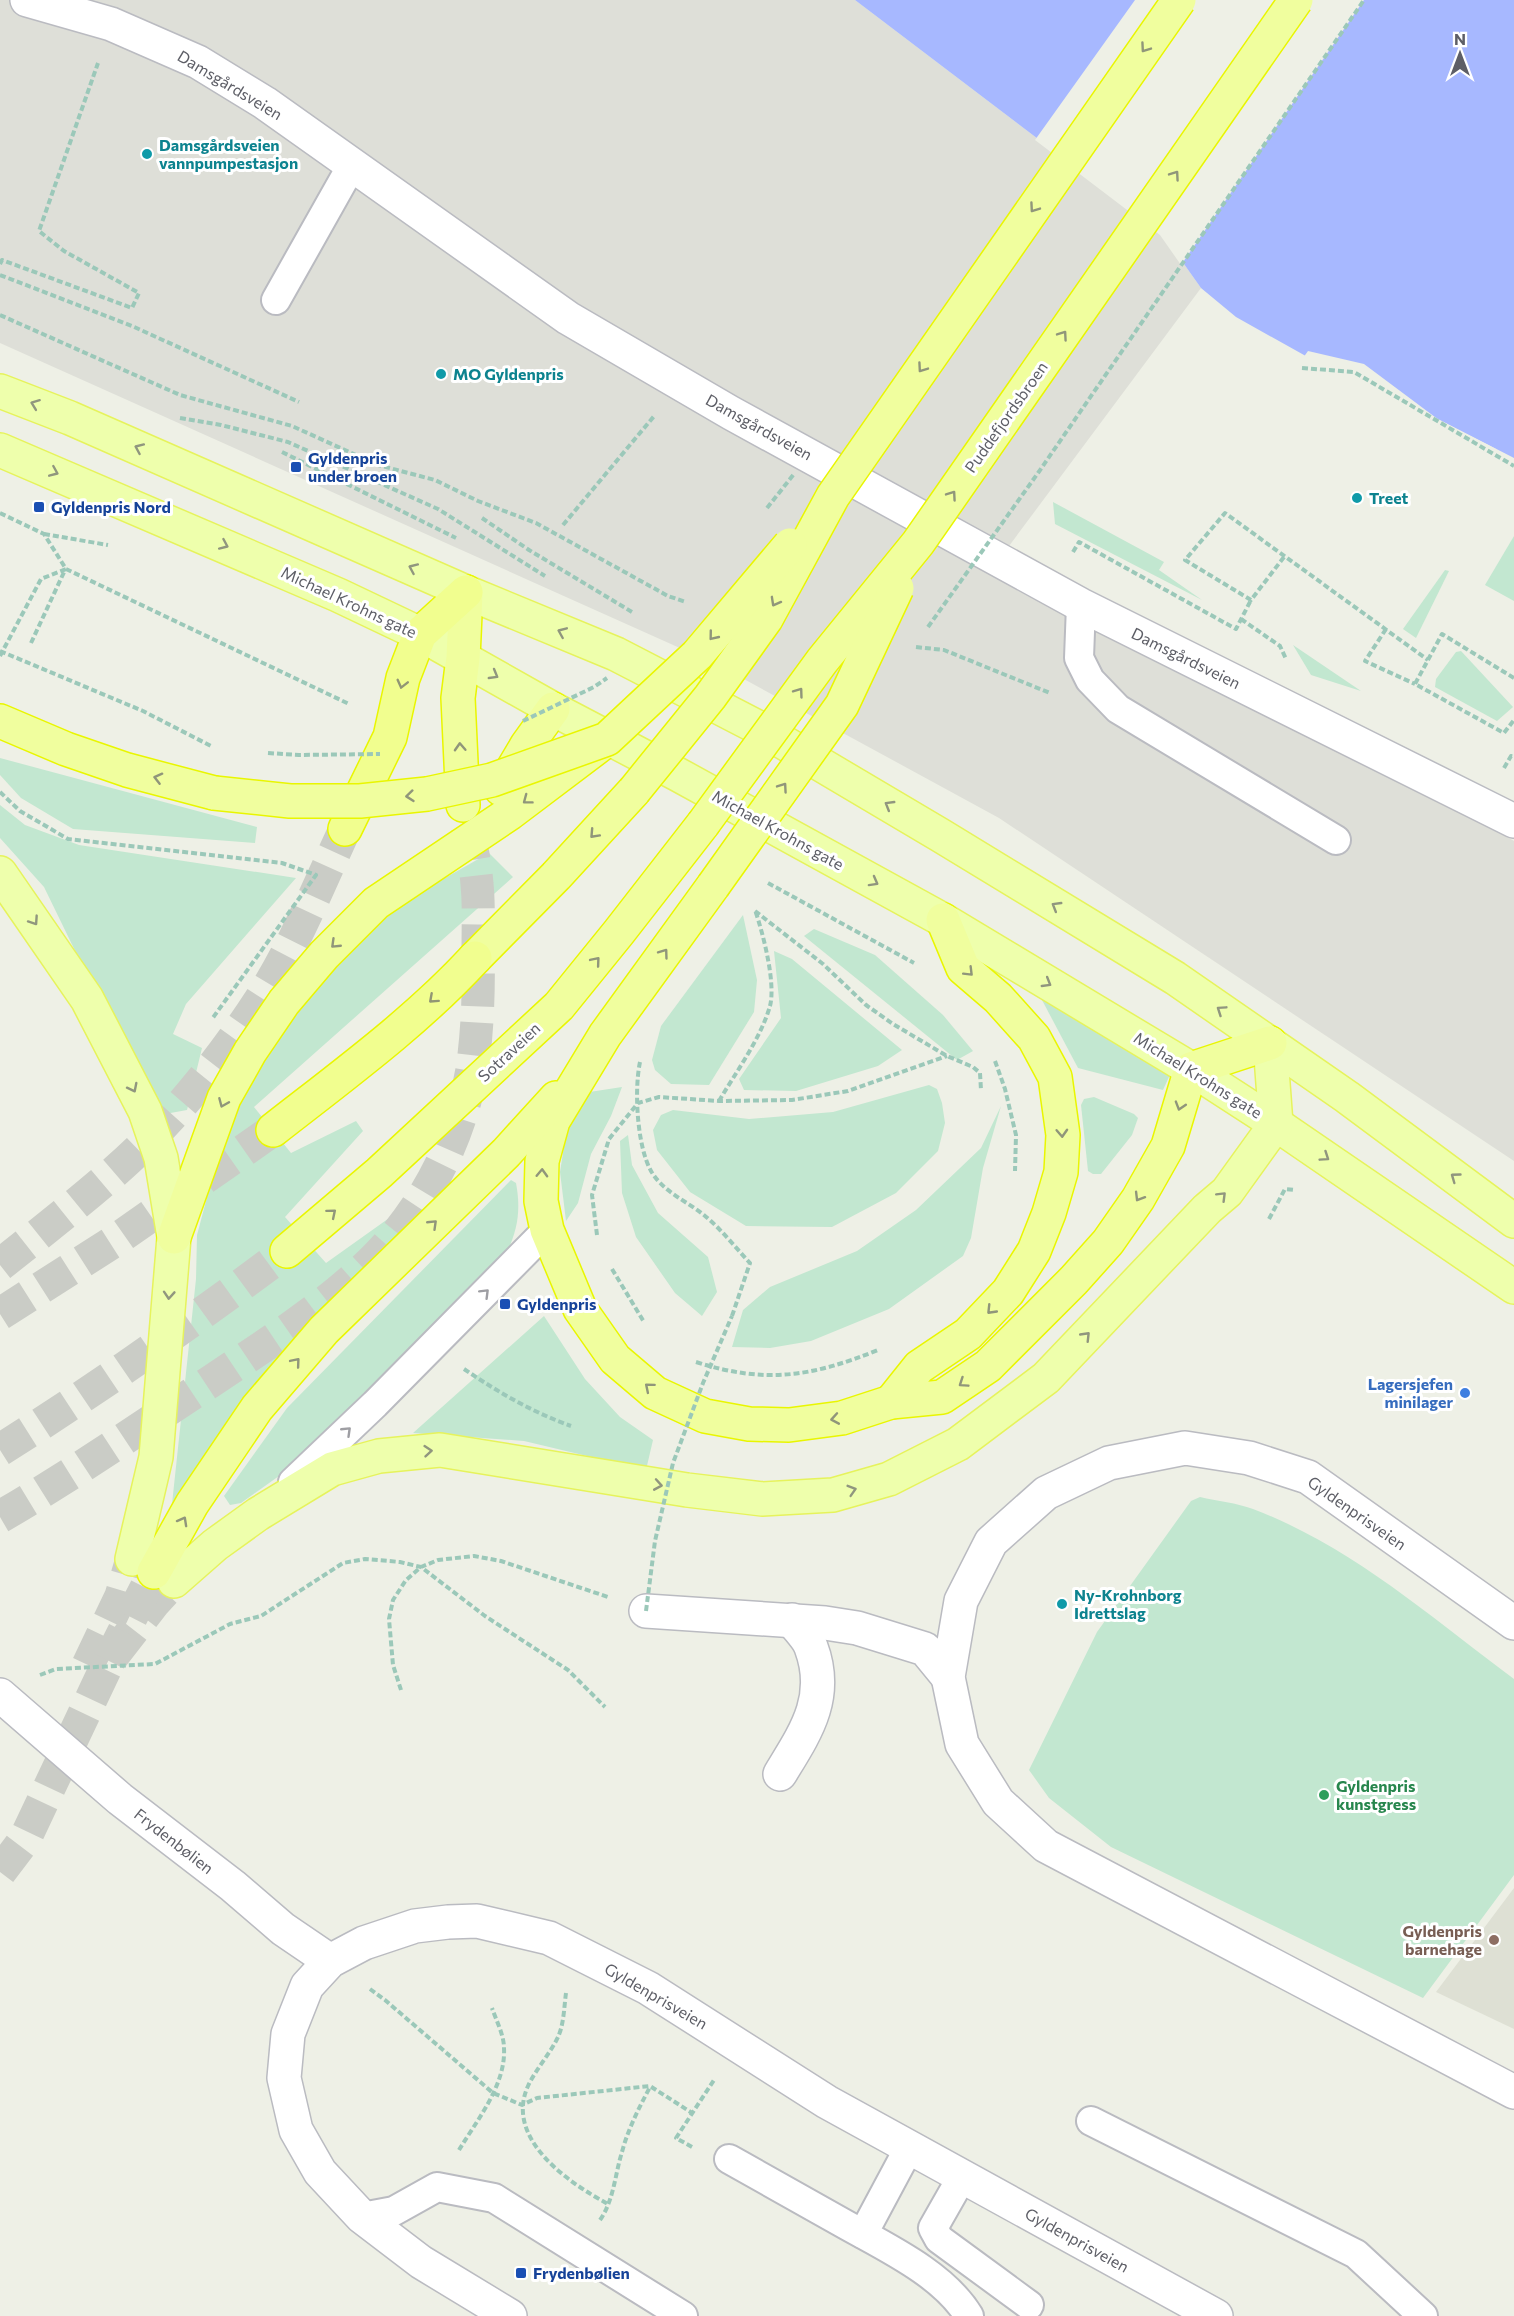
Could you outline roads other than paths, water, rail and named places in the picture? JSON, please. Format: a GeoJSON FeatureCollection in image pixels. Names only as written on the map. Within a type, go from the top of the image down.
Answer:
{"type":"FeatureCollection","features":[{"type":"Feature","properties":{"kind":"highway"},"geometry":{"type":"LineString","coordinates":[[174,1237],[224,1098],[250,1052],[284,1002],[324,955],[376,903],[510,813],[607,739],[697,655],[832,496],[1179,0]]}},
{"type":"Feature","properties":{"kind":"highway","name":"Puddefjordsbroen"},"geometry":{"type":"LineString","coordinates":[[703,824],[822,661],[918,543],[1296,0]]}},
{"type":"Feature","properties":{"kind":"highway"},"geometry":{"type":"LineString","coordinates":[[273,1130],[369,1056],[460,974],[556,876],[634,791],[710,697],[766,619],[832,496]]}},
{"type":"Feature","properties":{"kind":"highway"},"geometry":{"type":"LineString","coordinates":[[918,543],[842,705],[585,1066],[553,1121],[542,1161],[541,1201],[547,1230],[580,1309],[615,1359],[655,1393],[705,1416],[749,1424],[789,1425],[842,1418],[891,1402],[942,1397],[988,1366],[1074,1280],[1108,1242],[1138,1199],[1168,1146],[1191,1069],[1270,1043]]}},
{"type":"Feature","properties":{"kind":"highway"},"geometry":{"type":"LineString","coordinates":[[345,829],[390,736],[403,678],[420,634],[466,592]]}},
{"type":"Feature","properties":{"kind":"highway"},"geometry":{"type":"LineString","coordinates":[[463,805],[458,698],[463,658],[466,592]]}},
{"type":"Feature","properties":{"kind":"highway"},"geometry":{"type":"LineString","coordinates":[[497,795],[527,745],[553,709]]}},
{"type":"Feature","properties":{"kind":"highway"},"geometry":{"type":"LineString","coordinates":[[0,721],[127,770],[214,793],[290,801],[360,801],[427,794],[492,780],[607,739]]}},
{"type":"Feature","properties":{"kind":"highway","name":"Sotraveien"},"geometry":{"type":"LineString","coordinates":[[286,1251],[380,1173],[559,1006],[703,824]]}},
{"type":"Feature","properties":{"kind":"highway"},"geometry":{"type":"LineString","coordinates":[[891,1402],[919,1367],[968,1334],[1008,1292],[1034,1251],[1049,1213],[1061,1172],[1063,1135],[1056,1077],[1034,1038],[998,998],[963,968],[943,920]]}},
{"type":"Feature","properties":{"kind":"highway"},"geometry":{"type":"LineString","coordinates":[[154,1571],[192,1504],[257,1408],[324,1329],[506,1153],[585,1066]]}},
{"type":"Feature","properties":{"kind":"main road"},"geometry":{"type":"LineString","coordinates":[[0,391],[70,417],[466,592],[616,654],[761,729],[1175,978],[1270,1043],[1514,1221]]}},
{"type":"Feature","properties":{"kind":"main road","name":"Michael Krohns gate"},"geometry":{"type":"LineString","coordinates":[[0,450],[307,581],[420,634],[553,709],[943,920],[1191,1069],[1276,1124],[1514,1287]]}},
{"type":"Feature","properties":{"kind":"main road"},"geometry":{"type":"LineString","coordinates":[[0,873],[87,999],[145,1111],[161,1158],[174,1237],[156,1457],[154,1571],[215,1545],[258,1514],[332,1469],[379,1456],[440,1450],[687,1490],[762,1499],[832,1496],[889,1479],[958,1444],[1046,1378],[1207,1209],[1227,1192],[1276,1124],[1270,1043]]}},
{"type":"Feature","properties":{"kind":"street","name":"Damsgårdsveien"},"geometry":{"type":"LineString","coordinates":[[27,0],[111,24],[198,62],[265,103],[568,318],[681,384],[1081,605],[1514,821]]}},
{"type":"Feature","properties":{"kind":"street","name":"Gyldenprisveien"},"geometry":{"type":"LineString","coordinates":[[1513,1619],[1308,1477],[1249,1458],[1185,1448],[1108,1463],[1046,1493],[991,1542],[961,1601],[948,1677],[962,1744],[998,1802],[1046,1846],[1514,2092]]}},
{"type":"Feature","properties":{"kind":"street","name":"Gyldenprisveien"},"geometry":{"type":"LineString","coordinates":[[633,1606],[857,1628],[926,1648],[948,1677]]}},
{"type":"Feature","properties":{"kind":"street"},"geometry":{"type":"LineString","coordinates":[[780,1774],[811,1723],[819,1685],[811,1646],[792,1620]]}},
{"type":"Feature","properties":{"kind":"street","name":"Frydenbølien"},"geometry":{"type":"LineString","coordinates":[[8,1713],[233,1886],[283,1929],[330,1961]]}},
{"type":"Feature","properties":{"kind":"street","name":"Gyldenprisveien"},"geometry":{"type":"LineString","coordinates":[[510,2316],[421,2262],[362,2217],[320,2172],[296,2130],[284,2078],[288,2034],[306,1986],[330,1961],[364,1943],[415,1926],[477,1921],[549,1938],[648,1988],[827,2102],[1216,2316]]}},
{"type":"Feature","properties":{"kind":"lane"},"geometry":{"type":"LineString","coordinates":[[276,300],[352,165]]}},
{"type":"Feature","properties":{"kind":"lane"},"geometry":{"type":"LineString","coordinates":[[1081,605],[1079,658],[1090,680],[1118,709],[1336,840]]}},
{"type":"Feature","properties":{"kind":"lane"},"geometry":{"type":"LineString","coordinates":[[258,1514],[375,1404],[547,1230]]}},
{"type":"Feature","properties":{"kind":"lane"},"geometry":{"type":"LineString","coordinates":[[1091,2121],[1356,2254],[1423,2316]]}},
{"type":"Feature","properties":{"kind":"lane"},"geometry":{"type":"LineString","coordinates":[[863,2234],[909,2148]]}},
{"type":"Feature","properties":{"kind":"lane"},"geometry":{"type":"LineString","coordinates":[[729,2158],[897,2254],[942,2285],[961,2304],[969,2316]]}},
{"type":"Feature","properties":{"kind":"lane"},"geometry":{"type":"LineString","coordinates":[[962,2177],[933,2228],[939,2239],[1029,2305]]}},
{"type":"Feature","properties":{"kind":"lane"},"geometry":{"type":"LineString","coordinates":[[362,2217],[394,2211],[437,2187],[494,2198],[683,2316]]}},
{"type":"Feature","properties":{"kind":"water"},"geometry":{"type":"Polygon","coordinates":[[[855,0],[1514,0],[1514,458],[1362,380],[1329,369],[1236,317],[1201,288],[1162,233],[855,0]]]}},
{"type":"Feature","properties":{"kind":"tunnel"},"geometry":{"type":"LineString","coordinates":[[0,1517],[106,1451],[319,1307],[379,1254],[397,1234],[428,1189],[441,1165],[461,1115],[473,1063],[476,1034],[478,899],[475,864],[463,805]]}},
{"type":"Feature","properties":{"kind":"tunnel"},"geometry":{"type":"LineString","coordinates":[[0,1265],[85,1197],[134,1154],[174,1113],[210,1070],[244,1024],[284,960],[345,829]]}},
{"type":"Feature","properties":{"kind":"tunnel"},"geometry":{"type":"LineString","coordinates":[[0,1314],[113,1242],[273,1130]]}},
{"type":"Feature","properties":{"kind":"tunnel"},"geometry":{"type":"LineString","coordinates":[[0,1450],[145,1354],[287,1251]]}},
{"type":"Feature","properties":{"kind":"tunnel"},"geometry":{"type":"LineString","coordinates":[[88,1665],[121,1596],[132,1559]]}},
{"type":"Feature","properties":{"kind":"tunnel"},"geometry":{"type":"LineString","coordinates":[[109,1661],[154,1572]]}},
{"type":"Feature","properties":{"kind":"tunnel"},"geometry":{"type":"LineString","coordinates":[[0,1872],[25,1839],[109,1661],[174,1581]]}},
{"type":"Feature","properties":{"kind":"place","name":"Damsgårdsveien vannpumpestasjon"},"geometry":{"type":"Point","coordinates":[147,154]}},
{"type":"Feature","properties":{"kind":"place","name":"MO Gyldenpris"},"geometry":{"type":"Point","coordinates":[441,374]}},
{"type":"Feature","properties":{"kind":"place","name":"Gyldenpris under broen"},"geometry":{"type":"Point","coordinates":[296,467]}},
{"type":"Feature","properties":{"kind":"place","name":"Treet"},"geometry":{"type":"Point","coordinates":[1357,498]}},
{"type":"Feature","properties":{"kind":"place","name":"Gyldenpris Nord"},"geometry":{"type":"Point","coordinates":[39,507]}},
{"type":"Feature","properties":{"kind":"place","name":"Gyldenpris"},"geometry":{"type":"Point","coordinates":[505,1304]}},
{"type":"Feature","properties":{"kind":"place","name":"Lagersjefen minilager"},"geometry":{"type":"Point","coordinates":[1465,1393]}},
{"type":"Feature","properties":{"kind":"place","name":"Ny-Krohnborg Idrettslag"},"geometry":{"type":"Point","coordinates":[1062,1604]}},
{"type":"Feature","properties":{"kind":"place","name":"Gyldenpris kunstgress"},"geometry":{"type":"Point","coordinates":[1324,1795]}},
{"type":"Feature","properties":{"kind":"place","name":"Gyldenpris barnehage"},"geometry":{"type":"Point","coordinates":[1494,1940]}},
{"type":"Feature","properties":{"kind":"place","name":"Frydenbølien"},"geometry":{"type":"Point","coordinates":[521,2273]}}]}
